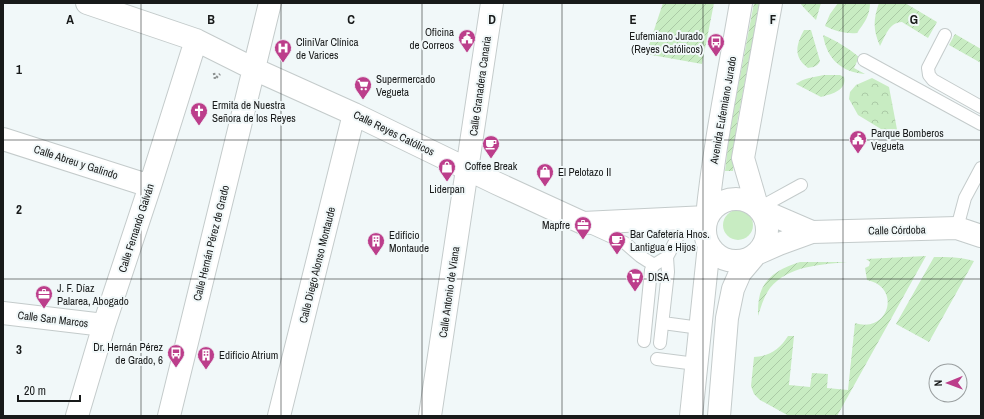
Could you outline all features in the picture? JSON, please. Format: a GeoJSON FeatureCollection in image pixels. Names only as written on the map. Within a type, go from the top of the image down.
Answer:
{"type":"FeatureCollection","features":[{"type":"Feature","properties":{"kind":"street","name":"Calle Hernán Pérez de Grado"},"geometry":{"type":"LineString","coordinates":[[169,416],[270,3]]}},
{"type":"Feature","properties":{"kind":"street","name":"Calle Granadera Canaria"},"geometry":{"type":"LineString","coordinates":[[468,168],[492,3]]}},
{"type":"Feature","properties":{"kind":"street","name":"Avenida Eufemiano Jurado"},"geometry":{"type":"LineString","coordinates":[[698,217],[712,174],[741,3]]}},
{"type":"Feature","properties":{"kind":"street"},"geometry":{"type":"LineString","coordinates":[[719,416],[727,318],[733,290],[740,273],[762,247],[766,238],[766,219],[759,208],[744,158],[771,3]]}},
{"type":"Feature","properties":{"kind":"street","name":"Calle Reyes Católicos"},"geometry":{"type":"LineString","coordinates":[[94,4],[196,40],[254,70],[354,114],[468,168],[496,183],[584,223],[698,217]]}},
{"type":"Feature","properties":{"kind":"street","name":"Calle Fernando Galván"},"geometry":{"type":"LineString","coordinates":[[78,416],[104,325],[196,40]]}},
{"type":"Feature","properties":{"kind":"street","name":"Calle Diego Alonso Montaude"},"geometry":{"type":"LineString","coordinates":[[279,416],[354,114]]}},
{"type":"Feature","properties":{"kind":"street","name":"Calle Abreu y Galindo"},"geometry":{"type":"LineString","coordinates":[[3,139],[150,186]]}},
{"type":"Feature","properties":{"kind":"street","name":"Calle Antonio de Viana"},"geometry":{"type":"LineString","coordinates":[[430,416],[468,168]]}},
{"type":"Feature","properties":{"kind":"street"},"geometry":{"type":"LineString","coordinates":[[756,254],[747,259],[736,261],[725,259],[716,254],[709,245],[705,236],[705,226],[698,217],[721,202],[730,199],[739,198],[749,201],[759,208]]}},
{"type":"Feature","properties":{"kind":"street","name":"Calle Córdoba"},"geometry":{"type":"LineString","coordinates":[[759,208],[812,232]]}},
{"type":"Feature","properties":{"kind":"street","name":"Calle Córdoba"},"geometry":{"type":"LineString","coordinates":[[756,254],[812,232],[957,228],[981,236]]}},
{"type":"Feature","properties":{"kind":"street"},"geometry":{"type":"LineString","coordinates":[[691,416],[709,245]]}},
{"type":"Feature","properties":{"kind":"street","name":"Calle San Marcos"},"geometry":{"type":"LineString","coordinates":[[3,313],[104,325]]}},
{"type":"Feature","properties":{"kind":"lane"},"geometry":{"type":"LineString","coordinates":[[945,35],[928,68],[929,75],[933,80],[981,107]]}},
{"type":"Feature","properties":{"kind":"lane"},"geometry":{"type":"LineString","coordinates":[[864,60],[981,124]]}},
{"type":"Feature","properties":{"kind":"lane"},"geometry":{"type":"LineString","coordinates":[[957,228],[965,198],[981,168]]}},
{"type":"Feature","properties":{"kind":"lane"},"geometry":{"type":"LineString","coordinates":[[759,208],[800,185]]}},
{"type":"Feature","properties":{"kind":"lane"},"geometry":{"type":"LineString","coordinates":[[644,342],[652,270],[654,265],[667,257],[698,217]]}},
{"type":"Feature","properties":{"kind":"lane"},"geometry":{"type":"LineString","coordinates":[[584,223],[625,243],[640,256],[654,265]]}},
{"type":"Feature","properties":{"kind":"lane"},"geometry":{"type":"LineString","coordinates":[[660,343],[668,272],[667,257]]}},
{"type":"Feature","properties":{"kind":"lane"},"geometry":{"type":"LineString","coordinates":[[663,323],[700,328]]}},
{"type":"Feature","properties":{"kind":"lane"},"geometry":{"type":"LineString","coordinates":[[658,359],[696,364]]}},
{"type":"Feature","properties":{"kind":"green space"},"geometry":{"type":"Polygon","coordinates":[[[663,3],[714,3],[702,64],[646,54],[663,3]]]}},
{"type":"Feature","properties":{"kind":"green space"},"geometry":{"type":"Polygon","coordinates":[[[754,3],[760,3],[737,123],[733,171],[725,171],[730,129],[754,3]]]}},
{"type":"Feature","properties":{"kind":"green space"},"geometry":{"type":"Polygon","coordinates":[[[800,3],[821,3],[816,20],[806,10],[800,3]]]}},
{"type":"Feature","properties":{"kind":"green space"},"geometry":{"type":"Polygon","coordinates":[[[838,3],[870,3],[868,16],[857,33],[841,32],[825,26],[830,14],[838,3]]]}},
{"type":"Feature","properties":{"kind":"green space"},"geometry":{"type":"Polygon","coordinates":[[[879,3],[905,3],[937,22],[928,38],[902,22],[894,24],[888,31],[880,46],[875,30],[876,15],[879,3]]]}},
{"type":"Feature","properties":{"kind":"green space"},"geometry":{"type":"Polygon","coordinates":[[[804,30],[811,30],[820,61],[816,66],[808,68],[800,60],[797,50],[804,30]]]}},
{"type":"Feature","properties":{"kind":"green space"},"geometry":{"type":"Polygon","coordinates":[[[955,34],[981,49],[981,63],[949,45],[955,34]]]}},
{"type":"Feature","properties":{"kind":"green space"},"geometry":{"type":"Polygon","coordinates":[[[823,35],[842,45],[859,57],[854,68],[865,74],[856,73],[836,63],[828,51],[823,35]]]}},
{"type":"Feature","properties":{"kind":"green space"},"geometry":{"type":"Polygon","coordinates":[[[824,75],[840,75],[844,77],[843,86],[841,89],[821,97],[796,84],[806,79],[824,75]]]}},
{"type":"Feature","properties":{"kind":"green space"},"geometry":{"type":"Polygon","coordinates":[[[872,78],[889,87],[899,140],[858,115],[849,99],[850,92],[856,85],[872,78]]]}},
{"type":"Feature","properties":{"kind":"green space"},"geometry":{"type":"Polygon","coordinates":[[[738,210],[744,211],[752,219],[752,231],[744,239],[738,240],[732,239],[724,231],[723,225],[724,219],[732,211],[738,210]]]}},
{"type":"Feature","properties":{"kind":"green space"},"geometry":{"type":"Polygon","coordinates":[[[926,256],[837,416],[789,416],[760,400],[754,394],[751,386],[754,357],[765,355],[774,351],[782,345],[788,336],[794,336],[789,385],[810,387],[812,373],[828,374],[827,388],[848,390],[855,323],[867,325],[876,322],[883,316],[887,308],[888,300],[885,291],[878,284],[867,280],[865,268],[869,266],[870,262],[866,259],[926,256]]]}},
{"type":"Feature","properties":{"kind":"green space"},"geometry":{"type":"Polygon","coordinates":[[[934,257],[959,258],[974,261],[929,342],[896,324],[934,257]]]}},
{"type":"Feature","properties":{"kind":"green space"},"geometry":{"type":"Polygon","coordinates":[[[800,262],[847,262],[816,265],[796,270],[786,275],[770,288],[764,298],[758,316],[759,297],[766,282],[781,270],[800,262]]]}},
{"type":"Feature","properties":{"kind":"place","name":"Oficina de Correos"},"geometry":{"type":"Point","coordinates":[467,53]}},
{"type":"Feature","properties":{"kind":"place","name":"Eufemiano Jurado (Reyes Católicos)"},"geometry":{"type":"Point","coordinates":[716,57]}},
{"type":"Feature","properties":{"kind":"place","name":"CliniVar Clínica de Varices"},"geometry":{"type":"Point","coordinates":[283,63]}},
{"type":"Feature","properties":{"kind":"place","name":"Supermercado Vegueta"},"geometry":{"type":"Point","coordinates":[363,100]}},
{"type":"Feature","properties":{"kind":"place","name":"Ermita de Nuestra Señora de los Reyes"},"geometry":{"type":"Point","coordinates":[199,126]}},
{"type":"Feature","properties":{"kind":"place","name":"Parque Bomberos Vegueta"},"geometry":{"type":"Point","coordinates":[858,154]}},
{"type":"Feature","properties":{"kind":"place","name":"Coffee Break"},"geometry":{"type":"Point","coordinates":[491,159]}},
{"type":"Feature","properties":{"kind":"place","name":"Liderpan"},"geometry":{"type":"Point","coordinates":[447,182]}},
{"type":"Feature","properties":{"kind":"place","name":"El Pelotazo II"},"geometry":{"type":"Point","coordinates":[545,187]}},
{"type":"Feature","properties":{"kind":"place","name":"Mapfre"},"geometry":{"type":"Point","coordinates":[583,240]}},
{"type":"Feature","properties":{"kind":"place","name":"Bar Cafetería Hnos. Lantigua e Hijos"},"geometry":{"type":"Point","coordinates":[617,255]}},
{"type":"Feature","properties":{"kind":"place","name":"Edificio Montaude"},"geometry":{"type":"Point","coordinates":[376,256]}},
{"type":"Feature","properties":{"kind":"place","name":"DISA"},"geometry":{"type":"Point","coordinates":[635,292]}},
{"type":"Feature","properties":{"kind":"place","name":"J. F. Díaz Palarea, Abogado"},"geometry":{"type":"Point","coordinates":[44,309]}},
{"type":"Feature","properties":{"kind":"place","name":"Dr. Hernán Pérez de Grado, 6"},"geometry":{"type":"Point","coordinates":[176,368]}},
{"type":"Feature","properties":{"kind":"place","name":"Edificio Atrium"},"geometry":{"type":"Point","coordinates":[206,370]}}]}
